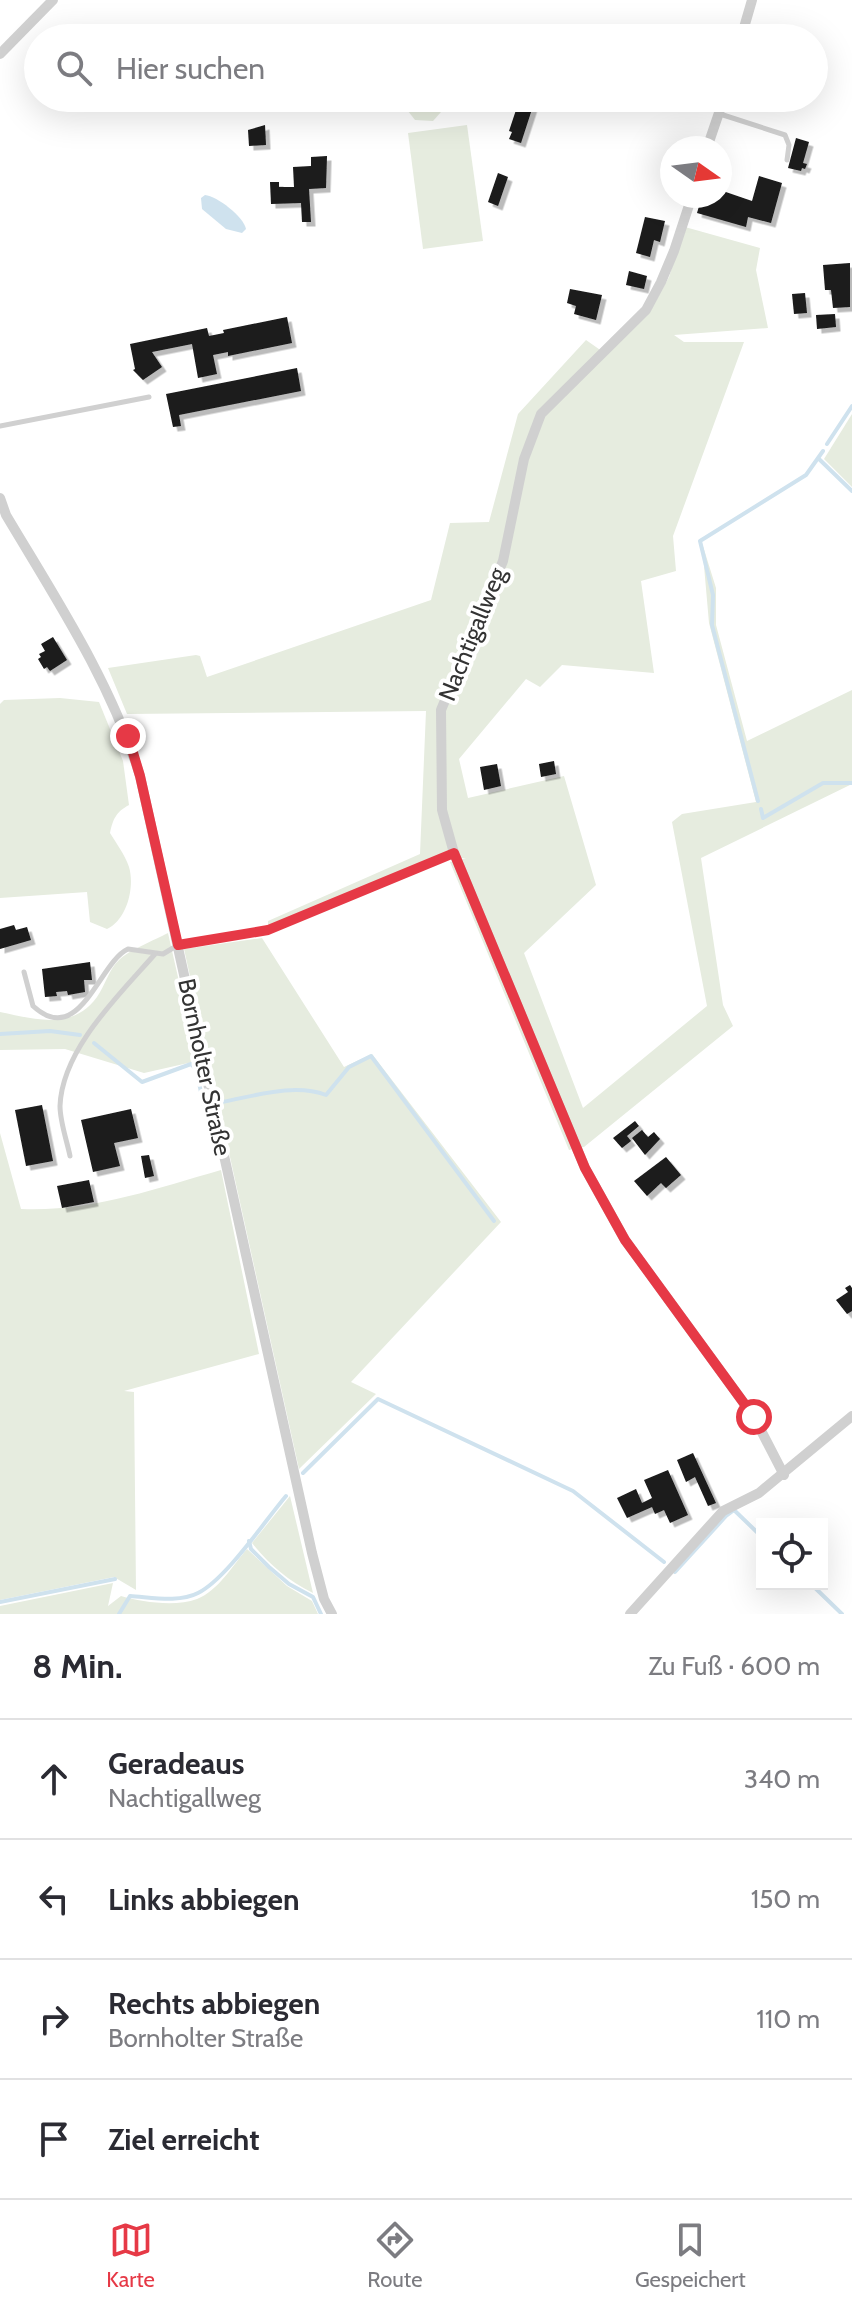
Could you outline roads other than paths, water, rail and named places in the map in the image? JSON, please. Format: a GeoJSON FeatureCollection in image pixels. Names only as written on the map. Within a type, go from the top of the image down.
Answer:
{"type":"FeatureCollection","features":[{"type":"Feature","properties":{"kind":"street"},"geometry":{"type":"LineString","coordinates":[[29,24],[53,0]]}},
{"type":"Feature","properties":{"kind":"street"},"geometry":{"type":"LineString","coordinates":[[745,24],[752,0]]}},
{"type":"Feature","properties":{"kind":"street"},"geometry":{"type":"LineString","coordinates":[[0,54],[24,30]]}},
{"type":"Feature","properties":{"kind":"street"},"geometry":{"type":"LineString","coordinates":[[711,136],[719,114]]}},
{"type":"Feature","properties":{"kind":"street","name":"Nachtigallweg"},"geometry":{"type":"LineString","coordinates":[[688,208],[674,251],[646,310],[541,414],[524,459],[503,561],[441,710],[442,810],[454,853],[585,1168],[625,1240],[754,1417],[784,1475]]}},
{"type":"Feature","properties":{"kind":"street","name":"Bornholter Straße"},"geometry":{"type":"LineString","coordinates":[[0,498],[6,515],[86,649],[128,736],[140,776],[312,1553],[324,1599],[332,1614]]}},
{"type":"Feature","properties":{"kind":"street"},"geometry":{"type":"LineString","coordinates":[[630,1614],[723,1511],[759,1493],[784,1475],[852,1416]]}},
{"type":"Feature","properties":{"kind":"lane"},"geometry":{"type":"LineString","coordinates":[[719,114],[785,135],[789,145],[787,160]]}},
{"type":"Feature","properties":{"kind":"lane"},"geometry":{"type":"LineString","coordinates":[[0,426],[149,397]]}},
{"type":"Feature","properties":{"kind":"lane"},"geometry":{"type":"LineString","coordinates":[[24,972],[33,1006],[40,1013],[57,1017],[74,1012],[82,1005],[122,952],[136,949],[163,954],[178,945],[268,930],[454,853]]}},
{"type":"Feature","properties":{"kind":"lane"},"geometry":{"type":"LineString","coordinates":[[70,1156],[60,1107],[66,1079],[87,1032],[155,954]]}},
{"type":"Feature","properties":{"kind":"water"},"geometry":{"type":"Polygon","coordinates":[[[205,195],[229,208],[246,229],[242,233],[226,229],[202,209],[201,198],[205,195]]]}},
{"type":"Feature","properties":{"kind":"waterway"},"geometry":{"type":"LineString","coordinates":[[827,444],[852,406]]}},
{"type":"Feature","properties":{"kind":"waterway"},"geometry":{"type":"LineString","coordinates":[[758,801],[712,625],[713,595],[700,541],[806,475],[823,451]]}},
{"type":"Feature","properties":{"kind":"waterway"},"geometry":{"type":"LineString","coordinates":[[819,459],[852,491]]}},
{"type":"Feature","properties":{"kind":"waterway"},"geometry":{"type":"LineString","coordinates":[[761,809],[763,818],[823,783],[852,783]]}},
{"type":"Feature","properties":{"kind":"waterway"},"geometry":{"type":"LineString","coordinates":[[0,1034],[50,1031],[80,1035]]}},
{"type":"Feature","properties":{"kind":"waterway"},"geometry":{"type":"LineString","coordinates":[[94,1043],[142,1082],[191,1064],[196,1069],[204,1106]]}},
{"type":"Feature","properties":{"kind":"waterway"},"geometry":{"type":"LineString","coordinates":[[222,1102],[288,1090],[326,1095],[349,1067],[371,1056],[494,1221]]}},
{"type":"Feature","properties":{"kind":"waterway"},"geometry":{"type":"LineString","coordinates":[[303,1473],[378,1399],[573,1491],[664,1562]]}},
{"type":"Feature","properties":{"kind":"waterway"},"geometry":{"type":"LineString","coordinates":[[119,1614],[130,1596],[182,1598],[209,1586],[232,1563],[286,1496]]}},
{"type":"Feature","properties":{"kind":"waterway"},"geometry":{"type":"LineString","coordinates":[[675,1572],[734,1510],[756,1531]]}},
{"type":"Feature","properties":{"kind":"waterway"},"geometry":{"type":"LineString","coordinates":[[249,1541],[251,1549],[269,1567],[289,1584],[313,1597],[321,1614]]}},
{"type":"Feature","properties":{"kind":"waterway"},"geometry":{"type":"LineString","coordinates":[[0,1602],[115,1579]]}},
{"type":"Feature","properties":{"kind":"waterway"},"geometry":{"type":"LineString","coordinates":[[817,1590],[842,1614]]}}]}
